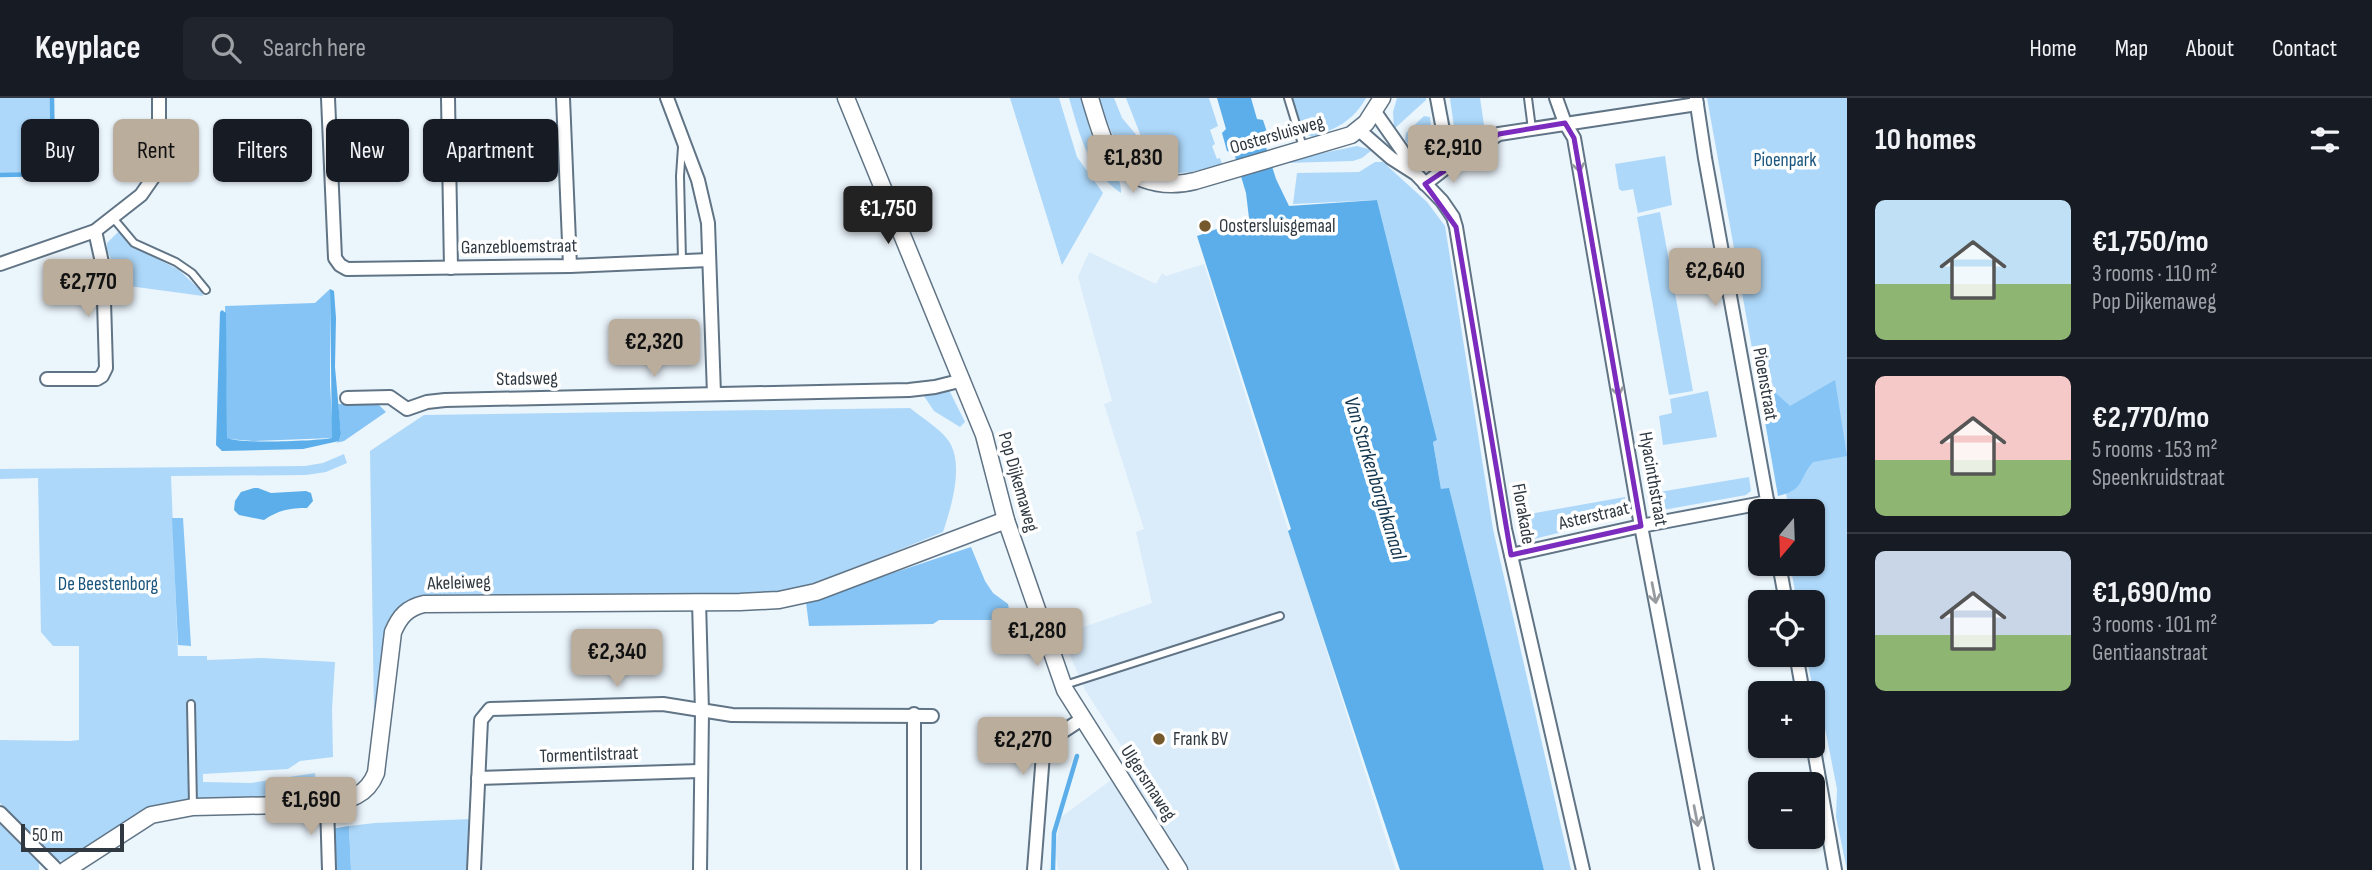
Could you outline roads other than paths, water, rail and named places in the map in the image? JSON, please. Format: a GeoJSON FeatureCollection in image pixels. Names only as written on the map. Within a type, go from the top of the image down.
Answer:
{"type":"FeatureCollection","features":[{"type":"Feature","properties":{"kind":"street"},"geometry":{"type":"LineString","coordinates":[[0,264],[95,231],[141,195],[156,172],[159,151],[159,98]]}},
{"type":"Feature","properties":{"kind":"street","name":"Ganzebloemstraat"},"geometry":{"type":"LineString","coordinates":[[328,98],[335,258],[347,269],[709,260]]}},
{"type":"Feature","properties":{"kind":"street"},"geometry":{"type":"LineString","coordinates":[[448,98],[451,268]]}},
{"type":"Feature","properties":{"kind":"street"},"geometry":{"type":"LineString","coordinates":[[563,98],[570,265]]}},
{"type":"Feature","properties":{"kind":"street"},"geometry":{"type":"LineString","coordinates":[[667,98],[698,180],[709,233],[714,394]]}},
{"type":"Feature","properties":{"kind":"street","name":"Pop Dijkemaweg"},"geometry":{"type":"LineString","coordinates":[[846,98],[984,435],[1006,520],[1063,686],[1082,719]]}},
{"type":"Feature","properties":{"kind":"street","name":"Oostersluisweg"},"geometry":{"type":"LineString","coordinates":[[1090,98],[1100,131],[1118,163],[1138,177],[1172,185],[1195,181],[1342,139],[1359,130],[1378,105]]}},
{"type":"Feature","properties":{"kind":"street"},"geometry":{"type":"LineString","coordinates":[[1437,98],[1443,130],[1460,157]]}},
{"type":"Feature","properties":{"kind":"street","name":"Hyacinthstraat"},"geometry":{"type":"LineString","coordinates":[[1556,98],[1574,138],[1641,526],[1707,870]]}},
{"type":"Feature","properties":{"kind":"street"},"geometry":{"type":"LineString","coordinates":[[1420,179],[1499,134],[1697,101]]}},
{"type":"Feature","properties":{"kind":"street","name":"Pioenstraat"},"geometry":{"type":"LineString","coordinates":[[1697,101],[1767,499]]}},
{"type":"Feature","properties":{"kind":"street","name":"Florakade"},"geometry":{"type":"LineString","coordinates":[[1378,105],[1420,179]]}},
{"type":"Feature","properties":{"kind":"street","name":"Florakade"},"geometry":{"type":"LineString","coordinates":[[1359,130],[1420,179],[1442,201],[1456,227],[1511,555],[1583,870]]}},
{"type":"Feature","properties":{"kind":"street"},"geometry":{"type":"LineString","coordinates":[[47,379],[97,379],[106,368],[103,267],[95,231]]}},
{"type":"Feature","properties":{"kind":"street","name":"Stadsweg"},"geometry":{"type":"LineString","coordinates":[[347,398],[390,397],[407,409],[436,401],[909,390],[963,380]]}},
{"type":"Feature","properties":{"kind":"street","name":"Asterstraat"},"geometry":{"type":"LineString","coordinates":[[1511,555],[1641,526],[1748,510]]}},
{"type":"Feature","properties":{"kind":"street","name":"Akeleiweg"},"geometry":{"type":"LineString","coordinates":[[66,870],[151,815],[193,807],[327,804],[352,799],[365,790],[373,779],[377,766],[393,632],[398,620],[415,606],[750,602],[797,597],[1006,520]]}},
{"type":"Feature","properties":{"kind":"street"},"geometry":{"type":"LineString","coordinates":[[699,601],[702,712],[700,870]]}},
{"type":"Feature","properties":{"kind":"street"},"geometry":{"type":"LineString","coordinates":[[474,870],[481,720],[490,709],[663,704],[732,715],[932,716]]}},
{"type":"Feature","properties":{"kind":"street"},"geometry":{"type":"LineString","coordinates":[[914,714],[914,870]]}},
{"type":"Feature","properties":{"kind":"street"},"geometry":{"type":"LineString","coordinates":[[1034,870],[1042,754],[1053,738],[1082,719]]}},
{"type":"Feature","properties":{"kind":"street","name":"Ulgersmaweg"},"geometry":{"type":"LineString","coordinates":[[1082,719],[1179,870]]}},
{"type":"Feature","properties":{"kind":"street"},"geometry":{"type":"LineString","coordinates":[[1815,758],[1835,870]]}},
{"type":"Feature","properties":{"kind":"street","name":"Tormentilstraat"},"geometry":{"type":"LineString","coordinates":[[478,778],[700,771]]}},
{"type":"Feature","properties":{"kind":"street"},"geometry":{"type":"LineString","coordinates":[[327,804],[328,870]]}},
{"type":"Feature","properties":{"kind":"street"},"geometry":{"type":"LineString","coordinates":[[0,813],[57,870]]}},
{"type":"Feature","properties":{"kind":"lane"},"geometry":{"type":"LineString","coordinates":[[1288,98],[1304,149]]}},
{"type":"Feature","properties":{"kind":"lane"},"geometry":{"type":"LineString","coordinates":[[1528,98],[1532,129]]}},
{"type":"Feature","properties":{"kind":"lane"},"geometry":{"type":"LineString","coordinates":[[682,142],[682,260]]}},
{"type":"Feature","properties":{"kind":"lane"},"geometry":{"type":"LineString","coordinates":[[112,218],[134,243],[176,262],[192,273],[206,290]]}},
{"type":"Feature","properties":{"kind":"lane"},"geometry":{"type":"LineString","coordinates":[[1063,686],[1280,617]]}},
{"type":"Feature","properties":{"kind":"lane"},"geometry":{"type":"LineString","coordinates":[[191,704],[193,807]]}},
{"type":"Feature","properties":{"kind":"water","name":"Van Starkenborghkanaal"},"geometry":{"type":"Polygon","coordinates":[[[1217,98],[1251,98],[1257,119],[1263,120],[1269,138],[1265,144],[1276,179],[1289,206],[1377,200],[1437,440],[1433,442],[1441,489],[1449,488],[1544,870],[1400,870],[1288,531],[1291,529],[1197,236],[1206,233],[1205,230],[1210,228],[1211,231],[1249,218],[1246,193],[1234,153],[1227,151],[1222,133],[1226,129],[1217,98]]]}},
{"type":"Feature","properties":{"kind":"water"},"geometry":{"type":"Polygon","coordinates":[[[330,289],[334,291],[336,318],[335,367],[341,434],[339,441],[303,449],[222,451],[216,445],[222,310],[226,313],[227,438],[295,441],[332,438],[330,289]]]}},
{"type":"Feature","properties":{"kind":"water"},"geometry":{"type":"Polygon","coordinates":[[[254,488],[271,493],[306,491],[311,493],[313,501],[307,508],[284,510],[264,520],[239,515],[234,510],[235,501],[241,492],[254,488]]]}},
{"type":"Feature","properties":{"kind":"waterway"},"geometry":{"type":"LineString","coordinates":[[0,175],[53,174],[52,98]]}},
{"type":"Feature","properties":{"kind":"waterway"},"geometry":{"type":"LineString","coordinates":[[1053,870],[1054,833],[1077,756]]}},
{"type":"Feature","properties":{"kind":"place","name":"Oostersluisgemaal"},"geometry":{"type":"Point","coordinates":[1205,226]}},
{"type":"Feature","properties":{"kind":"place","name":"Frank BV"},"geometry":{"type":"Point","coordinates":[1159,739]}},
{"type":"Feature","properties":{"kind":"park label","name":"Pioenpark"},"geometry":{"type":"Point","coordinates":[1785,160]}},
{"type":"Feature","properties":{"kind":"park label","name":"De Beestenborg"},"geometry":{"type":"Point","coordinates":[108,584]}}]}
